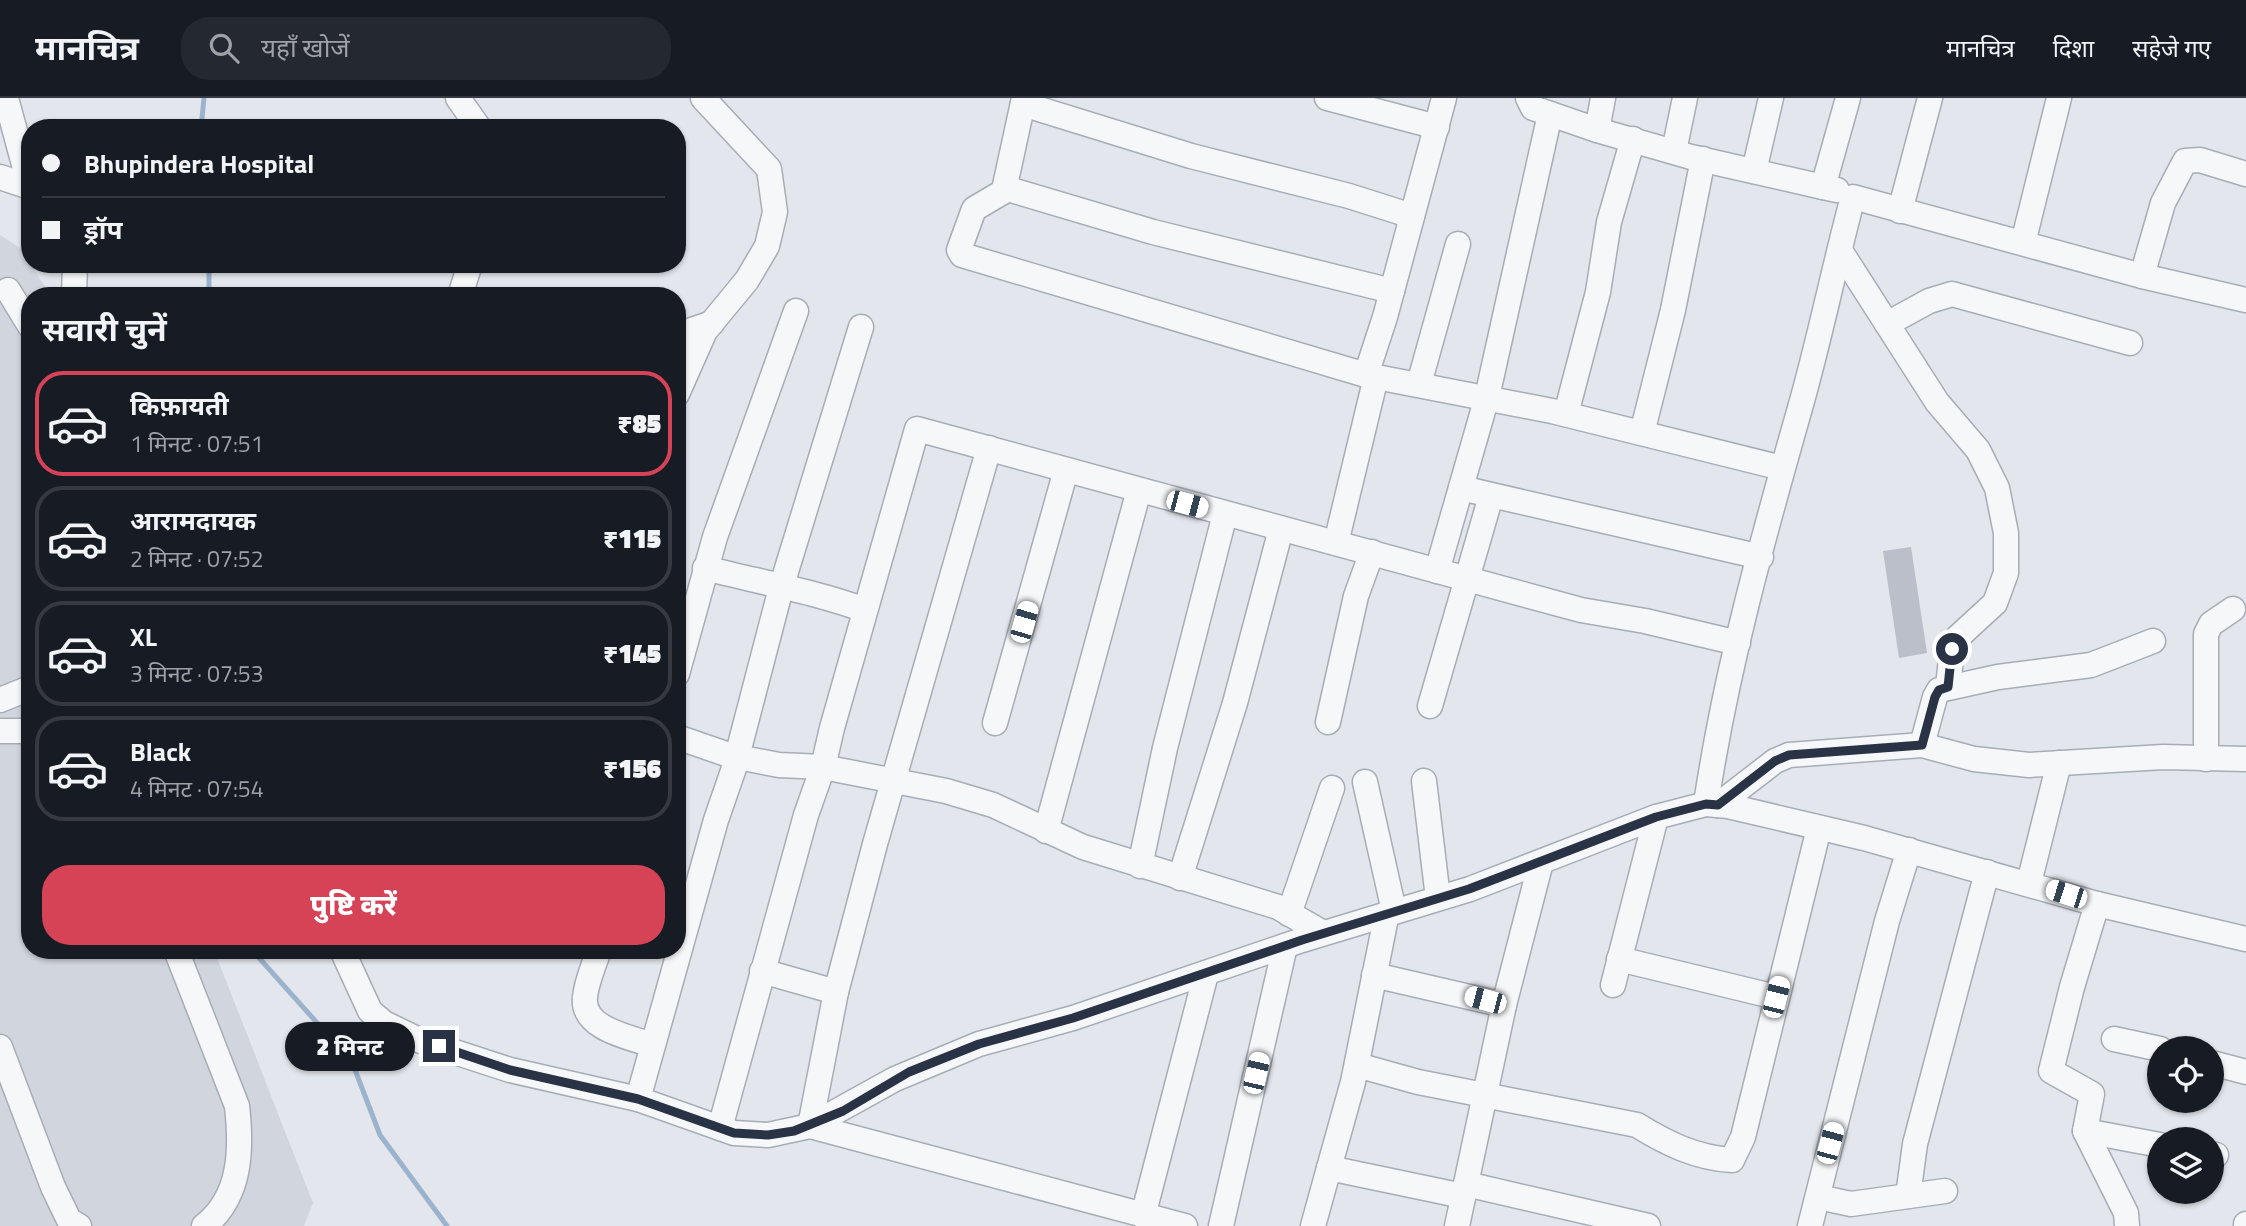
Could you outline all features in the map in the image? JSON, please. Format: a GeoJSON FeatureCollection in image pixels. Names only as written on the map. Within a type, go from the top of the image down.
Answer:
{"type":"FeatureCollection","features":[{"type":"Feature","properties":{"kind":"street"},"geometry":{"type":"LineString","coordinates":[[6,98],[21,154]]}},
{"type":"Feature","properties":{"kind":"street"},"geometry":{"type":"LineString","coordinates":[[451,98],[464,119]]}},
{"type":"Feature","properties":{"kind":"street"},"geometry":{"type":"LineString","coordinates":[[458,98],[473,119]]}},
{"type":"Feature","properties":{"kind":"street"},"geometry":{"type":"LineString","coordinates":[[686,374],[705,331],[747,280],[767,246],[775,212],[769,169],[703,98]]}},
{"type":"Feature","properties":{"kind":"street"},"geometry":{"type":"LineString","coordinates":[[1327,98],[1437,127]]}},
{"type":"Feature","properties":{"kind":"street"},"geometry":{"type":"LineString","coordinates":[[1336,543],[1371,376],[1444,98]]}},
{"type":"Feature","properties":{"kind":"street"},"geometry":{"type":"LineString","coordinates":[[1528,98],[1530,106],[1597,130],[1822,187],[1900,211],[2141,276],[2246,300]]}},
{"type":"Feature","properties":{"kind":"street"},"geometry":{"type":"LineString","coordinates":[[1597,130],[1603,98]]}},
{"type":"Feature","properties":{"kind":"street"},"geometry":{"type":"LineString","coordinates":[[1674,151],[1685,98]]}},
{"type":"Feature","properties":{"kind":"street"},"geometry":{"type":"LineString","coordinates":[[1754,171],[1771,98]]}},
{"type":"Feature","properties":{"kind":"street"},"geometry":{"type":"LineString","coordinates":[[1822,187],[1848,98]]}},
{"type":"Feature","properties":{"kind":"street"},"geometry":{"type":"LineString","coordinates":[[1900,211],[1930,98]]}},
{"type":"Feature","properties":{"kind":"street"},"geometry":{"type":"LineString","coordinates":[[2022,243],[2059,98]]}},
{"type":"Feature","properties":{"kind":"street"},"geometry":{"type":"LineString","coordinates":[[1004,190],[1024,101],[1191,156],[1349,196],[1412,216]]}},
{"type":"Feature","properties":{"kind":"street"},"geometry":{"type":"LineString","coordinates":[[1437,571],[1487,397],[1550,114]]}},
{"type":"Feature","properties":{"kind":"street"},"geometry":{"type":"LineString","coordinates":[[1566,414],[1598,292],[1609,222],[1633,139]]}},
{"type":"Feature","properties":{"kind":"street"},"geometry":{"type":"LineString","coordinates":[[1642,433],[1674,310],[1703,159]]}},
{"type":"Feature","properties":{"kind":"street"},"geometry":{"type":"LineString","coordinates":[[2141,276],[2163,203],[2185,161],[2200,160],[2246,174]]}},
{"type":"Feature","properties":{"kind":"street"},"geometry":{"type":"LineString","coordinates":[[0,177],[21,184]]}},
{"type":"Feature","properties":{"kind":"street"},"geometry":{"type":"LineString","coordinates":[[1392,291],[1153,232],[1015,190],[1004,190],[979,205],[969,216],[959,250],[962,255],[1371,376],[1566,414],[1782,468]]}},
{"type":"Feature","properties":{"kind":"street"},"geometry":{"type":"LineString","coordinates":[[1712,804],[1717,730],[1853,197]]}},
{"type":"Feature","properties":{"kind":"street"},"geometry":{"type":"LineString","coordinates":[[1419,384],[1458,244]]}},
{"type":"Feature","properties":{"kind":"street"},"geometry":{"type":"LineString","coordinates":[[1841,252],[1937,402],[1978,450],[1990,469],[2003,518],[2007,559],[2002,591],[1983,616],[1958,637],[1952,649],[1948,687]]}},
{"type":"Feature","properties":{"kind":"street"},"geometry":{"type":"LineString","coordinates":[[8,290],[21,311]]}},
{"type":"Feature","properties":{"kind":"street"},"geometry":{"type":"LineString","coordinates":[[1887,324],[1952,293],[2130,343]]}},
{"type":"Feature","properties":{"kind":"street"},"geometry":{"type":"LineString","coordinates":[[686,640],[705,568],[796,311]]}},
{"type":"Feature","properties":{"kind":"street"},"geometry":{"type":"LineString","coordinates":[[686,332],[712,323]]}},
{"type":"Feature","properties":{"kind":"street"},"geometry":{"type":"LineString","coordinates":[[686,928],[736,757],[780,588],[861,327]]}},
{"type":"Feature","properties":{"kind":"street"},"geometry":{"type":"LineString","coordinates":[[720,1128],[915,432],[922,429],[1225,514],[1437,571],[1467,576],[1581,610],[1645,621],[1738,643]]}},
{"type":"Feature","properties":{"kind":"street"},"geometry":{"type":"LineString","coordinates":[[810,1126],[836,992],[989,448]]}},
{"type":"Feature","properties":{"kind":"street"},"geometry":{"type":"LineString","coordinates":[[995,723],[1066,470]]}},
{"type":"Feature","properties":{"kind":"street"},"geometry":{"type":"LineString","coordinates":[[1461,488],[1761,557]]}},
{"type":"Feature","properties":{"kind":"street"},"geometry":{"type":"LineString","coordinates":[[1046,831],[1139,490]]}},
{"type":"Feature","properties":{"kind":"street"},"geometry":{"type":"LineString","coordinates":[[1430,706],[1491,496]]}},
{"type":"Feature","properties":{"kind":"street"},"geometry":{"type":"LineString","coordinates":[[1140,866],[1165,748],[1225,514]]}},
{"type":"Feature","properties":{"kind":"street"},"geometry":{"type":"LineString","coordinates":[[1180,878],[1235,704],[1281,529]]}},
{"type":"Feature","properties":{"kind":"street"},"geometry":{"type":"LineString","coordinates":[[1328,722],[1356,596],[1372,552]]}},
{"type":"Feature","properties":{"kind":"street"},"geometry":{"type":"LineString","coordinates":[[705,568],[780,588],[812,592],[865,610]]}},
{"type":"Feature","properties":{"kind":"street"},"geometry":{"type":"LineString","coordinates":[[2206,759],[2206,634],[2210,624],[2232,609]]}},
{"type":"Feature","properties":{"kind":"street"},"geometry":{"type":"LineString","coordinates":[[1922,745],[1939,690],[2091,665],[2153,641]]}},
{"type":"Feature","properties":{"kind":"street"},"geometry":{"type":"LineString","coordinates":[[0,700],[21,692]]}},
{"type":"Feature","properties":{"kind":"street"},"geometry":{"type":"LineString","coordinates":[[0,732],[21,731]]}},
{"type":"Feature","properties":{"kind":"street"},"geometry":{"type":"LineString","coordinates":[[686,740],[736,757],[779,765],[823,767],[993,805],[1083,847],[1267,904],[1323,933]]}},
{"type":"Feature","properties":{"kind":"street"},"geometry":{"type":"LineString","coordinates":[[346,959],[370,1011],[409,1035],[510,1070],[638,1099],[734,1133],[768,1135],[810,1126],[895,1079],[979,1044],[1073,1018],[1323,933],[1438,898],[1541,862],[1656,817],[1712,804],[1789,755],[1922,745],[1974,760],[2029,765],[2163,757],[2246,759]]}},
{"type":"Feature","properties":{"kind":"street"},"geometry":{"type":"LineString","coordinates":[[2029,883],[2059,763]]}},
{"type":"Feature","properties":{"kind":"street"},"geometry":{"type":"LineString","coordinates":[[1423,781],[1438,898]]}},
{"type":"Feature","properties":{"kind":"street"},"geometry":{"type":"LineString","coordinates":[[1313,1226],[1357,1065],[1374,975],[1390,912],[1365,782]]}},
{"type":"Feature","properties":{"kind":"street"},"geometry":{"type":"LineString","coordinates":[[1289,914],[1332,788]]}},
{"type":"Feature","properties":{"kind":"street"},"geometry":{"type":"LineString","coordinates":[[1712,804],[1909,850],[2097,904],[2246,939]]}},
{"type":"Feature","properties":{"kind":"street"},"geometry":{"type":"LineString","coordinates":[[1613,985],[1656,817]]}},
{"type":"Feature","properties":{"kind":"street"},"geometry":{"type":"LineString","coordinates":[[1357,1065],[1392,1076],[1637,1125],[1666,1143],[1713,1159],[1732,1160],[1743,1136],[1819,828]]}},
{"type":"Feature","properties":{"kind":"street"},"geometry":{"type":"LineString","coordinates":[[1834,1209],[1887,920],[1909,850]]}},
{"type":"Feature","properties":{"kind":"street"},"geometry":{"type":"LineString","coordinates":[[1457,1226],[1487,1096],[1504,1005],[1541,862]]}},
{"type":"Feature","properties":{"kind":"street"},"geometry":{"type":"LineString","coordinates":[[1908,1196],[1915,1144],[1987,872]]}},
{"type":"Feature","properties":{"kind":"street"},"geometry":{"type":"LineString","coordinates":[[2097,904],[2071,987],[2051,1071],[2092,1094],[2085,1131],[2126,1213],[2127,1226]]}},
{"type":"Feature","properties":{"kind":"street"},"geometry":{"type":"LineString","coordinates":[[1221,1226],[1285,946]]}},
{"type":"Feature","properties":{"kind":"street"},"geometry":{"type":"LineString","coordinates":[[180,959],[237,1106],[240,1131],[241,1156],[231,1190],[218,1215],[204,1226]]}},
{"type":"Feature","properties":{"kind":"street"},"geometry":{"type":"LineString","coordinates":[[596,959],[584,999],[587,1010],[595,1021],[607,1030],[652,1045]]}},
{"type":"Feature","properties":{"kind":"street"},"geometry":{"type":"LineString","coordinates":[[638,1099],[677,959]]}},
{"type":"Feature","properties":{"kind":"street"},"geometry":{"type":"LineString","coordinates":[[1619,959],[1776,997]]}},
{"type":"Feature","properties":{"kind":"street"},"geometry":{"type":"LineString","coordinates":[[762,971],[836,992]]}},
{"type":"Feature","properties":{"kind":"street"},"geometry":{"type":"LineString","coordinates":[[1143,1216],[1206,974]]}},
{"type":"Feature","properties":{"kind":"street"},"geometry":{"type":"LineString","coordinates":[[1374,975],[1504,1005]]}},
{"type":"Feature","properties":{"kind":"street"},"geometry":{"type":"LineString","coordinates":[[2114,1039],[2147,1046]]}},
{"type":"Feature","properties":{"kind":"street"},"geometry":{"type":"LineString","coordinates":[[0,1047],[53,1187],[69,1220],[79,1226]]}},
{"type":"Feature","properties":{"kind":"street"},"geometry":{"type":"LineString","coordinates":[[2224,1066],[2246,1072]]}},
{"type":"Feature","properties":{"kind":"street"},"geometry":{"type":"LineString","coordinates":[[810,1126],[1185,1226]]}},
{"type":"Feature","properties":{"kind":"street"},"geometry":{"type":"LineString","coordinates":[[2085,1131],[2147,1143]]}},
{"type":"Feature","properties":{"kind":"street"},"geometry":{"type":"LineString","coordinates":[[1329,1168],[1465,1190],[1648,1226]]}},
{"type":"Feature","properties":{"kind":"street"},"geometry":{"type":"LineString","coordinates":[[1810,1226],[1834,1209],[1945,1191]]}},
{"type":"Feature","properties":{"kind":"shaded area"},"geometry":{"type":"Polygon","coordinates":[[[0,235],[21,250],[21,273],[36,273],[45,287],[21,287],[21,959],[218,959],[313,1203],[304,1226],[0,1226],[0,235]]]}},
{"type":"Feature","properties":{"kind":"building"},"geometry":{"type":"Polygon","coordinates":[[[1911,547],[1927,653],[1899,658],[1883,551],[1911,547]]]}},
{"type":"Feature","properties":{"kind":"waterway"},"geometry":{"type":"LineString","coordinates":[[202,119],[204,98]]}},
{"type":"Feature","properties":{"kind":"waterway"},"geometry":{"type":"LineString","coordinates":[[209,273],[209,287]]}},
{"type":"Feature","properties":{"kind":"waterway"},"geometry":{"type":"LineString","coordinates":[[260,959],[352,1062],[380,1135],[447,1226]]}},
{"type":"Feature","properties":{"kind":"route"},"geometry":{"type":"LineString","coordinates":[[439,1046],[510,1070],[638,1099],[734,1133],[768,1135],[794,1131],[843,1111],[909,1072],[979,1044],[1073,1018],[1302,940],[1469,889],[1656,817],[1706,804],[1718,805],[1732,791],[1775,761],[1789,755],[1922,745],[1936,693],[1948,687],[1948,664],[1952,649]]}}]}
